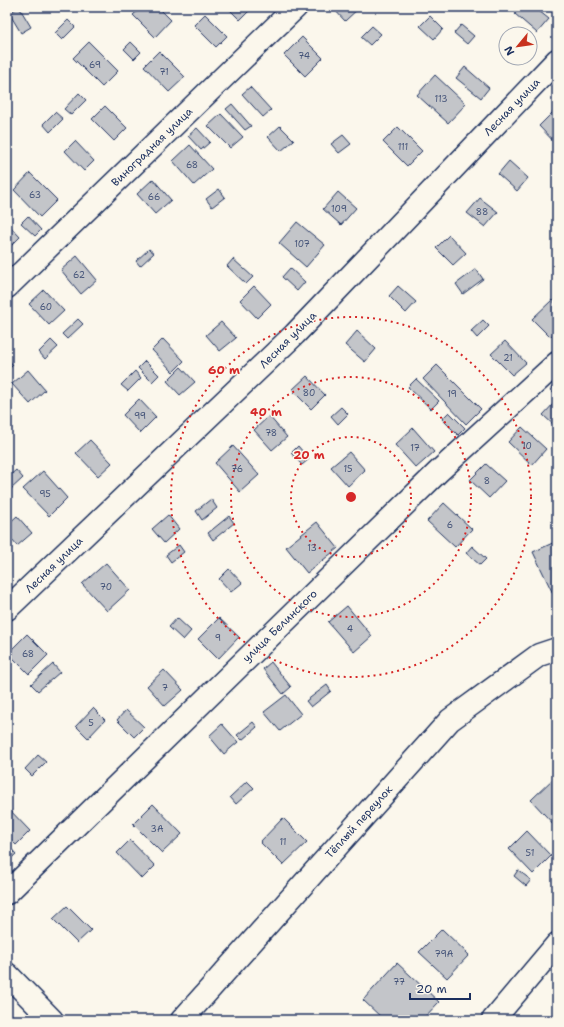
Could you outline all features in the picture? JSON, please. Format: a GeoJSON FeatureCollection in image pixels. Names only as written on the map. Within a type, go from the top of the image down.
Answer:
{"type":"FeatureCollection","features":[{"type":"Feature","properties":{"kind":"street","name":"Виноградная улица"},"geometry":{"type":"LineString","coordinates":[[7,287],[296,7]]}},
{"type":"Feature","properties":{"kind":"street","name":"Лесная улица"},"geometry":{"type":"LineString","coordinates":[[7,609],[295,334],[557,60]]}},
{"type":"Feature","properties":{"kind":"street","name":"улица Белинского"},"geometry":{"type":"LineString","coordinates":[[7,893],[438,472],[557,363]]}},
{"type":"Feature","properties":{"kind":"street","name":"Тёплый переулок"},"geometry":{"type":"LineString","coordinates":[[182,1020],[450,720],[539,655],[557,649]]}},
{"type":"Feature","properties":{"kind":"street"},"geometry":{"type":"LineString","coordinates":[[494,1020],[557,944]]}},
{"type":"Feature","properties":{"kind":"street"},"geometry":{"type":"LineString","coordinates":[[7,974],[52,1020]]}},
{"type":"Feature","properties":{"kind":"building"},"geometry":{"type":"Polygon","coordinates":[[[19,7],[31,27],[21,33],[9,13],[19,7]]]}},
{"type":"Feature","properties":{"kind":"building"},"geometry":{"type":"Polygon","coordinates":[[[142,7],[158,7],[171,20],[155,37],[133,15],[142,7]]]}},
{"type":"Feature","properties":{"kind":"building"},"geometry":{"type":"Polygon","coordinates":[[[227,7],[253,7],[240,20],[227,7]]]}},
{"type":"Feature","properties":{"kind":"building"},"geometry":{"type":"Polygon","coordinates":[[[332,7],[360,7],[345,21],[332,7]]]}},
{"type":"Feature","properties":{"kind":"building"},"geometry":{"type":"Polygon","coordinates":[[[521,7],[534,7],[549,19],[538,32],[538,26],[529,26],[515,14],[521,7]]]}},
{"type":"Feature","properties":{"kind":"building"},"geometry":{"type":"Polygon","coordinates":[[[205,14],[227,36],[216,47],[194,25],[205,14]]]}},
{"type":"Feature","properties":{"kind":"building"},"geometry":{"type":"Polygon","coordinates":[[[430,16],[443,29],[434,39],[420,26],[430,16]]]}},
{"type":"Feature","properties":{"kind":"building"},"geometry":{"type":"Polygon","coordinates":[[[68,20],[75,27],[62,40],[55,33],[68,20]]]}},
{"type":"Feature","properties":{"kind":"building"},"geometry":{"type":"Polygon","coordinates":[[[461,25],[474,36],[467,44],[454,33],[461,25]]]}},
{"type":"Feature","properties":{"kind":"building"},"geometry":{"type":"Polygon","coordinates":[[[372,26],[381,34],[370,45],[361,37],[372,26]]]}},
{"type":"Feature","properties":{"kind":"building"},"geometry":{"type":"Polygon","coordinates":[[[302,37],[323,58],[305,76],[284,55],[302,37]]]}},
{"type":"Feature","properties":{"kind":"building"},"geometry":{"type":"Polygon","coordinates":[[[89,42],[118,71],[102,87],[73,58],[89,42]]]}},
{"type":"Feature","properties":{"kind":"building"},"geometry":{"type":"Polygon","coordinates":[[[131,42],[141,52],[134,59],[124,49],[131,42]]]}},
{"type":"Feature","properties":{"kind":"building"},"geometry":{"type":"Polygon","coordinates":[[[159,51],[185,77],[169,92],[144,66],[159,51]]]}},
{"type":"Feature","properties":{"kind":"building"},"geometry":{"type":"Polygon","coordinates":[[[465,67],[489,88],[481,98],[456,78],[465,67]]]}},
{"type":"Feature","properties":{"kind":"building"},"geometry":{"type":"Polygon","coordinates":[[[435,75],[466,104],[448,123],[417,95],[435,75]]]}},
{"type":"Feature","properties":{"kind":"building"},"geometry":{"type":"Polygon","coordinates":[[[250,87],[271,110],[263,117],[242,94],[250,87]]]}},
{"type":"Feature","properties":{"kind":"building"},"geometry":{"type":"Polygon","coordinates":[[[79,93],[86,100],[71,115],[64,109],[79,93]]]}},
{"type":"Feature","properties":{"kind":"building"},"geometry":{"type":"Polygon","coordinates":[[[232,104],[251,126],[245,130],[226,109],[232,104]]]}},
{"type":"Feature","properties":{"kind":"building"},"geometry":{"type":"Polygon","coordinates":[[[105,106],[127,128],[114,141],[92,119],[105,106]]]}},
{"type":"Feature","properties":{"kind":"building"},"geometry":{"type":"Polygon","coordinates":[[[557,108],[557,145],[539,126],[557,108]]]}},
{"type":"Feature","properties":{"kind":"building"},"geometry":{"type":"Polygon","coordinates":[[[55,112],[63,119],[50,132],[43,124],[55,112]]]}},
{"type":"Feature","properties":{"kind":"building"},"geometry":{"type":"Polygon","coordinates":[[[221,114],[243,137],[230,148],[208,126],[221,114]]]}},
{"type":"Feature","properties":{"kind":"building"},"geometry":{"type":"Polygon","coordinates":[[[280,126],[294,140],[281,151],[268,137],[280,126]]]}},
{"type":"Feature","properties":{"kind":"building"},"geometry":{"type":"Polygon","coordinates":[[[398,127],[422,151],[407,166],[383,142],[398,127]]]}},
{"type":"Feature","properties":{"kind":"building"},"geometry":{"type":"Polygon","coordinates":[[[197,128],[210,142],[201,150],[188,136],[197,128]]]}},
{"type":"Feature","properties":{"kind":"building"},"geometry":{"type":"Polygon","coordinates":[[[343,135],[351,144],[339,153],[331,144],[343,135]]]}},
{"type":"Feature","properties":{"kind":"building"},"geometry":{"type":"Polygon","coordinates":[[[75,141],[94,161],[84,171],[65,151],[75,141]]]}},
{"type":"Feature","properties":{"kind":"building"},"geometry":{"type":"Polygon","coordinates":[[[190,145],[212,169],[194,185],[173,161],[190,145]]]}},
{"type":"Feature","properties":{"kind":"building"},"geometry":{"type":"Polygon","coordinates":[[[509,161],[528,178],[517,191],[498,174],[509,161]]]}},
{"type":"Feature","properties":{"kind":"building"},"geometry":{"type":"Polygon","coordinates":[[[30,173],[57,200],[40,217],[14,190],[30,173]]]}},
{"type":"Feature","properties":{"kind":"building"},"geometry":{"type":"Polygon","coordinates":[[[153,179],[171,200],[155,214],[137,194],[153,179]]]}},
{"type":"Feature","properties":{"kind":"building"},"geometry":{"type":"Polygon","coordinates":[[[219,189],[225,197],[212,207],[206,199],[219,189]]]}},
{"type":"Feature","properties":{"kind":"building"},"geometry":{"type":"Polygon","coordinates":[[[338,192],[356,208],[341,225],[323,209],[338,192]]]}},
{"type":"Feature","properties":{"kind":"building"},"geometry":{"type":"Polygon","coordinates":[[[480,198],[498,212],[485,227],[467,213],[480,198]]]}},
{"type":"Feature","properties":{"kind":"building"},"geometry":{"type":"Polygon","coordinates":[[[28,216],[41,230],[35,236],[21,223],[28,216]]]}},
{"type":"Feature","properties":{"kind":"building"},"geometry":{"type":"Polygon","coordinates":[[[297,222],[325,245],[306,267],[279,243],[297,222]]]}},
{"type":"Feature","properties":{"kind":"building"},"geometry":{"type":"Polygon","coordinates":[[[7,223],[20,237],[7,250],[7,223]]]}},
{"type":"Feature","properties":{"kind":"building"},"geometry":{"type":"Polygon","coordinates":[[[449,235],[466,253],[453,265],[436,248],[449,235]]]}},
{"type":"Feature","properties":{"kind":"building"},"geometry":{"type":"Polygon","coordinates":[[[149,249],[154,253],[140,266],[136,261],[149,249]]]}},
{"type":"Feature","properties":{"kind":"building"},"geometry":{"type":"Polygon","coordinates":[[[77,256],[97,280],[81,294],[61,270],[77,256]]]}},
{"type":"Feature","properties":{"kind":"building"},"geometry":{"type":"Polygon","coordinates":[[[233,259],[253,277],[246,284],[227,266],[233,259]]]}},
{"type":"Feature","properties":{"kind":"building"},"geometry":{"type":"Polygon","coordinates":[[[290,268],[305,282],[297,291],[282,277],[290,268]]]}},
{"type":"Feature","properties":{"kind":"building"},"geometry":{"type":"Polygon","coordinates":[[[476,269],[483,279],[463,294],[456,284],[476,269]]]}},
{"type":"Feature","properties":{"kind":"building"},"geometry":{"type":"Polygon","coordinates":[[[254,286],[271,304],[257,318],[240,300],[254,286]]]}},
{"type":"Feature","properties":{"kind":"building"},"geometry":{"type":"Polygon","coordinates":[[[398,286],[416,302],[406,313],[389,296],[398,286]]]}},
{"type":"Feature","properties":{"kind":"building"},"geometry":{"type":"Polygon","coordinates":[[[44,290],[64,311],[49,325],[29,304],[44,290]]]}},
{"type":"Feature","properties":{"kind":"building"},"geometry":{"type":"Polygon","coordinates":[[[552,300],[557,306],[557,330],[550,337],[532,319],[552,300]]]}},
{"type":"Feature","properties":{"kind":"building"},"geometry":{"type":"Polygon","coordinates":[[[78,319],[83,324],[67,339],[62,334],[78,319]]]}},
{"type":"Feature","properties":{"kind":"building"},"geometry":{"type":"Polygon","coordinates":[[[483,320],[489,326],[477,338],[471,331],[483,320]]]}},
{"type":"Feature","properties":{"kind":"building"},"geometry":{"type":"Polygon","coordinates":[[[221,322],[236,338],[220,351],[206,335],[221,322]]]}},
{"type":"Feature","properties":{"kind":"building"},"geometry":{"type":"Polygon","coordinates":[[[357,331],[376,349],[365,362],[345,345],[357,331]]]}},
{"type":"Feature","properties":{"kind":"building"},"geometry":{"type":"Polygon","coordinates":[[[163,339],[184,361],[173,372],[152,350],[163,339]]]}},
{"type":"Feature","properties":{"kind":"building"},"geometry":{"type":"Polygon","coordinates":[[[51,340],[58,347],[45,359],[39,352],[51,340]]]}},
{"type":"Feature","properties":{"kind":"building"},"geometry":{"type":"Polygon","coordinates":[[[505,341],[526,363],[512,375],[491,354],[505,341]]]}},
{"type":"Feature","properties":{"kind":"building"},"geometry":{"type":"Polygon","coordinates":[[[7,358],[13,365],[7,371],[7,358]]]}},
{"type":"Feature","properties":{"kind":"building"},"geometry":{"type":"Polygon","coordinates":[[[145,361],[159,375],[152,382],[138,368],[145,361]]]}},
{"type":"Feature","properties":{"kind":"building"},"geometry":{"type":"Polygon","coordinates":[[[437,365],[481,409],[466,424],[423,379],[437,365]]]}},
{"type":"Feature","properties":{"kind":"building"},"geometry":{"type":"Polygon","coordinates":[[[181,367],[195,382],[180,395],[167,381],[181,367]]]}},
{"type":"Feature","properties":{"kind":"building"},"geometry":{"type":"Polygon","coordinates":[[[28,370],[45,390],[30,404],[12,384],[28,370]]]}},
{"type":"Feature","properties":{"kind":"building"},"geometry":{"type":"Polygon","coordinates":[[[135,371],[141,378],[128,391],[121,385],[135,371]]]}},
{"type":"Feature","properties":{"kind":"building"},"geometry":{"type":"Polygon","coordinates":[[[307,376],[325,395],[311,409],[292,390],[307,376]]]}},
{"type":"Feature","properties":{"kind":"building"},"geometry":{"type":"Polygon","coordinates":[[[416,379],[439,401],[431,409],[408,387],[416,379]]]}},
{"type":"Feature","properties":{"kind":"building"},"geometry":{"type":"Polygon","coordinates":[[[556,382],[557,383],[557,396],[550,390],[556,382]]]}},
{"type":"Feature","properties":{"kind":"building"},"geometry":{"type":"Polygon","coordinates":[[[139,399],[156,417],[140,433],[123,415],[139,399]]]}},
{"type":"Feature","properties":{"kind":"building"},"geometry":{"type":"Polygon","coordinates":[[[555,402],[557,403],[557,428],[543,415],[555,402]]]}},
{"type":"Feature","properties":{"kind":"building"},"geometry":{"type":"Polygon","coordinates":[[[341,407],[348,414],[338,424],[331,416],[341,407]]]}},
{"type":"Feature","properties":{"kind":"building"},"geometry":{"type":"Polygon","coordinates":[[[449,412],[465,428],[458,435],[442,419],[449,412]]]}},
{"type":"Feature","properties":{"kind":"building"},"geometry":{"type":"Polygon","coordinates":[[[269,416],[287,437],[272,450],[254,430],[269,416]]]}},
{"type":"Feature","properties":{"kind":"building"},"geometry":{"type":"Polygon","coordinates":[[[522,427],[546,449],[532,465],[508,442],[522,427]]]}},
{"type":"Feature","properties":{"kind":"building"},"geometry":{"type":"Polygon","coordinates":[[[413,428],[434,452],[416,468],[395,445],[413,428]]]}},
{"type":"Feature","properties":{"kind":"building"},"geometry":{"type":"Polygon","coordinates":[[[90,440],[112,463],[98,476],[76,453],[90,440]]]}},
{"type":"Feature","properties":{"kind":"building"},"geometry":{"type":"Polygon","coordinates":[[[233,446],[259,475],[240,492],[215,463],[233,446]]]}},
{"type":"Feature","properties":{"kind":"building"},"geometry":{"type":"Polygon","coordinates":[[[298,446],[309,459],[302,465],[291,453],[298,446]]]}},
{"type":"Feature","properties":{"kind":"building"},"geometry":{"type":"Polygon","coordinates":[[[349,452],[365,470],[348,486],[331,467],[349,452]]]}},
{"type":"Feature","properties":{"kind":"building"},"geometry":{"type":"Polygon","coordinates":[[[486,464],[505,481],[489,498],[470,480],[486,464]]]}},
{"type":"Feature","properties":{"kind":"building"},"geometry":{"type":"Polygon","coordinates":[[[16,470],[23,478],[10,490],[7,486],[7,478],[16,470]]]}},
{"type":"Feature","properties":{"kind":"building"},"geometry":{"type":"Polygon","coordinates":[[[43,471],[67,498],[49,516],[23,489],[43,471]]]}},
{"type":"Feature","properties":{"kind":"building"},"geometry":{"type":"Polygon","coordinates":[[[211,499],[217,508],[202,520],[196,511],[211,499]]]}},
{"type":"Feature","properties":{"kind":"building"},"geometry":{"type":"Polygon","coordinates":[[[444,503],[472,529],[455,547],[427,521],[444,503]]]}},
{"type":"Feature","properties":{"kind":"building"},"geometry":{"type":"Polygon","coordinates":[[[168,515],[179,529],[164,543],[152,529],[168,515]]]}},
{"type":"Feature","properties":{"kind":"building"},"geometry":{"type":"Polygon","coordinates":[[[17,516],[32,533],[17,546],[7,534],[7,525],[17,516]]]}},
{"type":"Feature","properties":{"kind":"building"},"geometry":{"type":"Polygon","coordinates":[[[229,516],[234,523],[213,540],[208,533],[229,516]]]}},
{"type":"Feature","properties":{"kind":"building"},"geometry":{"type":"Polygon","coordinates":[[[317,522],[338,548],[307,573],[286,547],[317,522]]]}},
{"type":"Feature","properties":{"kind":"building"},"geometry":{"type":"Polygon","coordinates":[[[557,541],[557,602],[533,552],[557,541]]]}},
{"type":"Feature","properties":{"kind":"building"},"geometry":{"type":"Polygon","coordinates":[[[179,545],[184,552],[171,562],[166,555],[179,545]]]}},
{"type":"Feature","properties":{"kind":"building"},"geometry":{"type":"Polygon","coordinates":[[[472,546],[486,559],[480,565],[466,553],[472,546]]]}},
{"type":"Feature","properties":{"kind":"building"},"geometry":{"type":"Polygon","coordinates":[[[106,563],[130,590],[107,611],[82,584],[106,563]]]}},
{"type":"Feature","properties":{"kind":"building"},"geometry":{"type":"Polygon","coordinates":[[[229,569],[242,583],[231,592],[219,579],[229,569]]]}},
{"type":"Feature","properties":{"kind":"building"},"geometry":{"type":"Polygon","coordinates":[[[347,606],[372,636],[354,652],[328,622],[347,606]]]}},
{"type":"Feature","properties":{"kind":"building"},"geometry":{"type":"Polygon","coordinates":[[[177,618],[191,631],[183,640],[169,627],[177,618]]]}},
{"type":"Feature","properties":{"kind":"building"},"geometry":{"type":"Polygon","coordinates":[[[219,618],[239,637],[218,659],[198,639],[219,618]]]}},
{"type":"Feature","properties":{"kind":"building"},"geometry":{"type":"Polygon","coordinates":[[[27,634],[48,655],[29,674],[8,653],[27,634]]]}},
{"type":"Feature","properties":{"kind":"building"},"geometry":{"type":"Polygon","coordinates":[[[271,662],[291,687],[283,694],[263,669],[271,662]]]}},
{"type":"Feature","properties":{"kind":"building"},"geometry":{"type":"Polygon","coordinates":[[[53,664],[60,672],[38,691],[31,684],[53,664]]]}},
{"type":"Feature","properties":{"kind":"building"},"geometry":{"type":"Polygon","coordinates":[[[164,670],[183,690],[165,706],[147,686],[164,670]]]}},
{"type":"Feature","properties":{"kind":"building"},"geometry":{"type":"Polygon","coordinates":[[[327,685],[331,691],[311,707],[306,701],[327,685]]]}},
{"type":"Feature","properties":{"kind":"building"},"geometry":{"type":"Polygon","coordinates":[[[286,695],[301,714],[280,731],[264,712],[286,695]]]}},
{"type":"Feature","properties":{"kind":"building"},"geometry":{"type":"Polygon","coordinates":[[[93,708],[105,720],[88,738],[76,726],[93,708]]]}},
{"type":"Feature","properties":{"kind":"building"},"geometry":{"type":"Polygon","coordinates":[[[126,710],[144,727],[134,737],[117,720],[126,710]]]}},
{"type":"Feature","properties":{"kind":"building"},"geometry":{"type":"Polygon","coordinates":[[[253,722],[257,727],[242,740],[237,735],[253,722]]]}},
{"type":"Feature","properties":{"kind":"building"},"geometry":{"type":"Polygon","coordinates":[[[222,724],[238,742],[224,754],[209,736],[222,724]]]}},
{"type":"Feature","properties":{"kind":"building"},"geometry":{"type":"Polygon","coordinates":[[[38,755],[46,762],[32,776],[25,769],[38,755]]]}},
{"type":"Feature","properties":{"kind":"building"},"geometry":{"type":"Polygon","coordinates":[[[557,775],[557,828],[531,800],[557,775]]]}},
{"type":"Feature","properties":{"kind":"building"},"geometry":{"type":"Polygon","coordinates":[[[247,781],[254,788],[236,804],[230,797],[247,781]]]}},
{"type":"Feature","properties":{"kind":"building"},"geometry":{"type":"Polygon","coordinates":[[[153,804],[182,834],[162,853],[133,824],[153,804]]]}},
{"type":"Feature","properties":{"kind":"building"},"geometry":{"type":"Polygon","coordinates":[[[7,807],[30,831],[16,845],[7,836],[7,807]]]}},
{"type":"Feature","properties":{"kind":"building"},"geometry":{"type":"Polygon","coordinates":[[[283,818],[307,842],[283,865],[260,842],[283,818]]]}},
{"type":"Feature","properties":{"kind":"building"},"geometry":{"type":"Polygon","coordinates":[[[527,831],[551,856],[533,874],[509,849],[527,831]]]}},
{"type":"Feature","properties":{"kind":"building"},"geometry":{"type":"Polygon","coordinates":[[[130,840],[155,866],[142,879],[117,853],[130,840]]]}},
{"type":"Feature","properties":{"kind":"building"},"geometry":{"type":"Polygon","coordinates":[[[7,844],[16,854],[7,862],[7,844]]]}},
{"type":"Feature","properties":{"kind":"building"},"geometry":{"type":"Polygon","coordinates":[[[518,870],[531,880],[526,886],[514,876],[518,870]]]}},
{"type":"Feature","properties":{"kind":"building"},"geometry":{"type":"Polygon","coordinates":[[[67,906],[91,930],[77,943],[53,919],[67,906]]]}},
{"type":"Feature","properties":{"kind":"building"},"geometry":{"type":"Polygon","coordinates":[[[442,929],[469,955],[447,978],[419,952],[442,929]]]}},
{"type":"Feature","properties":{"kind":"building"},"geometry":{"type":"Polygon","coordinates":[[[397,963],[439,1002],[422,1020],[384,1020],[363,1000],[397,963]]]}}]}
